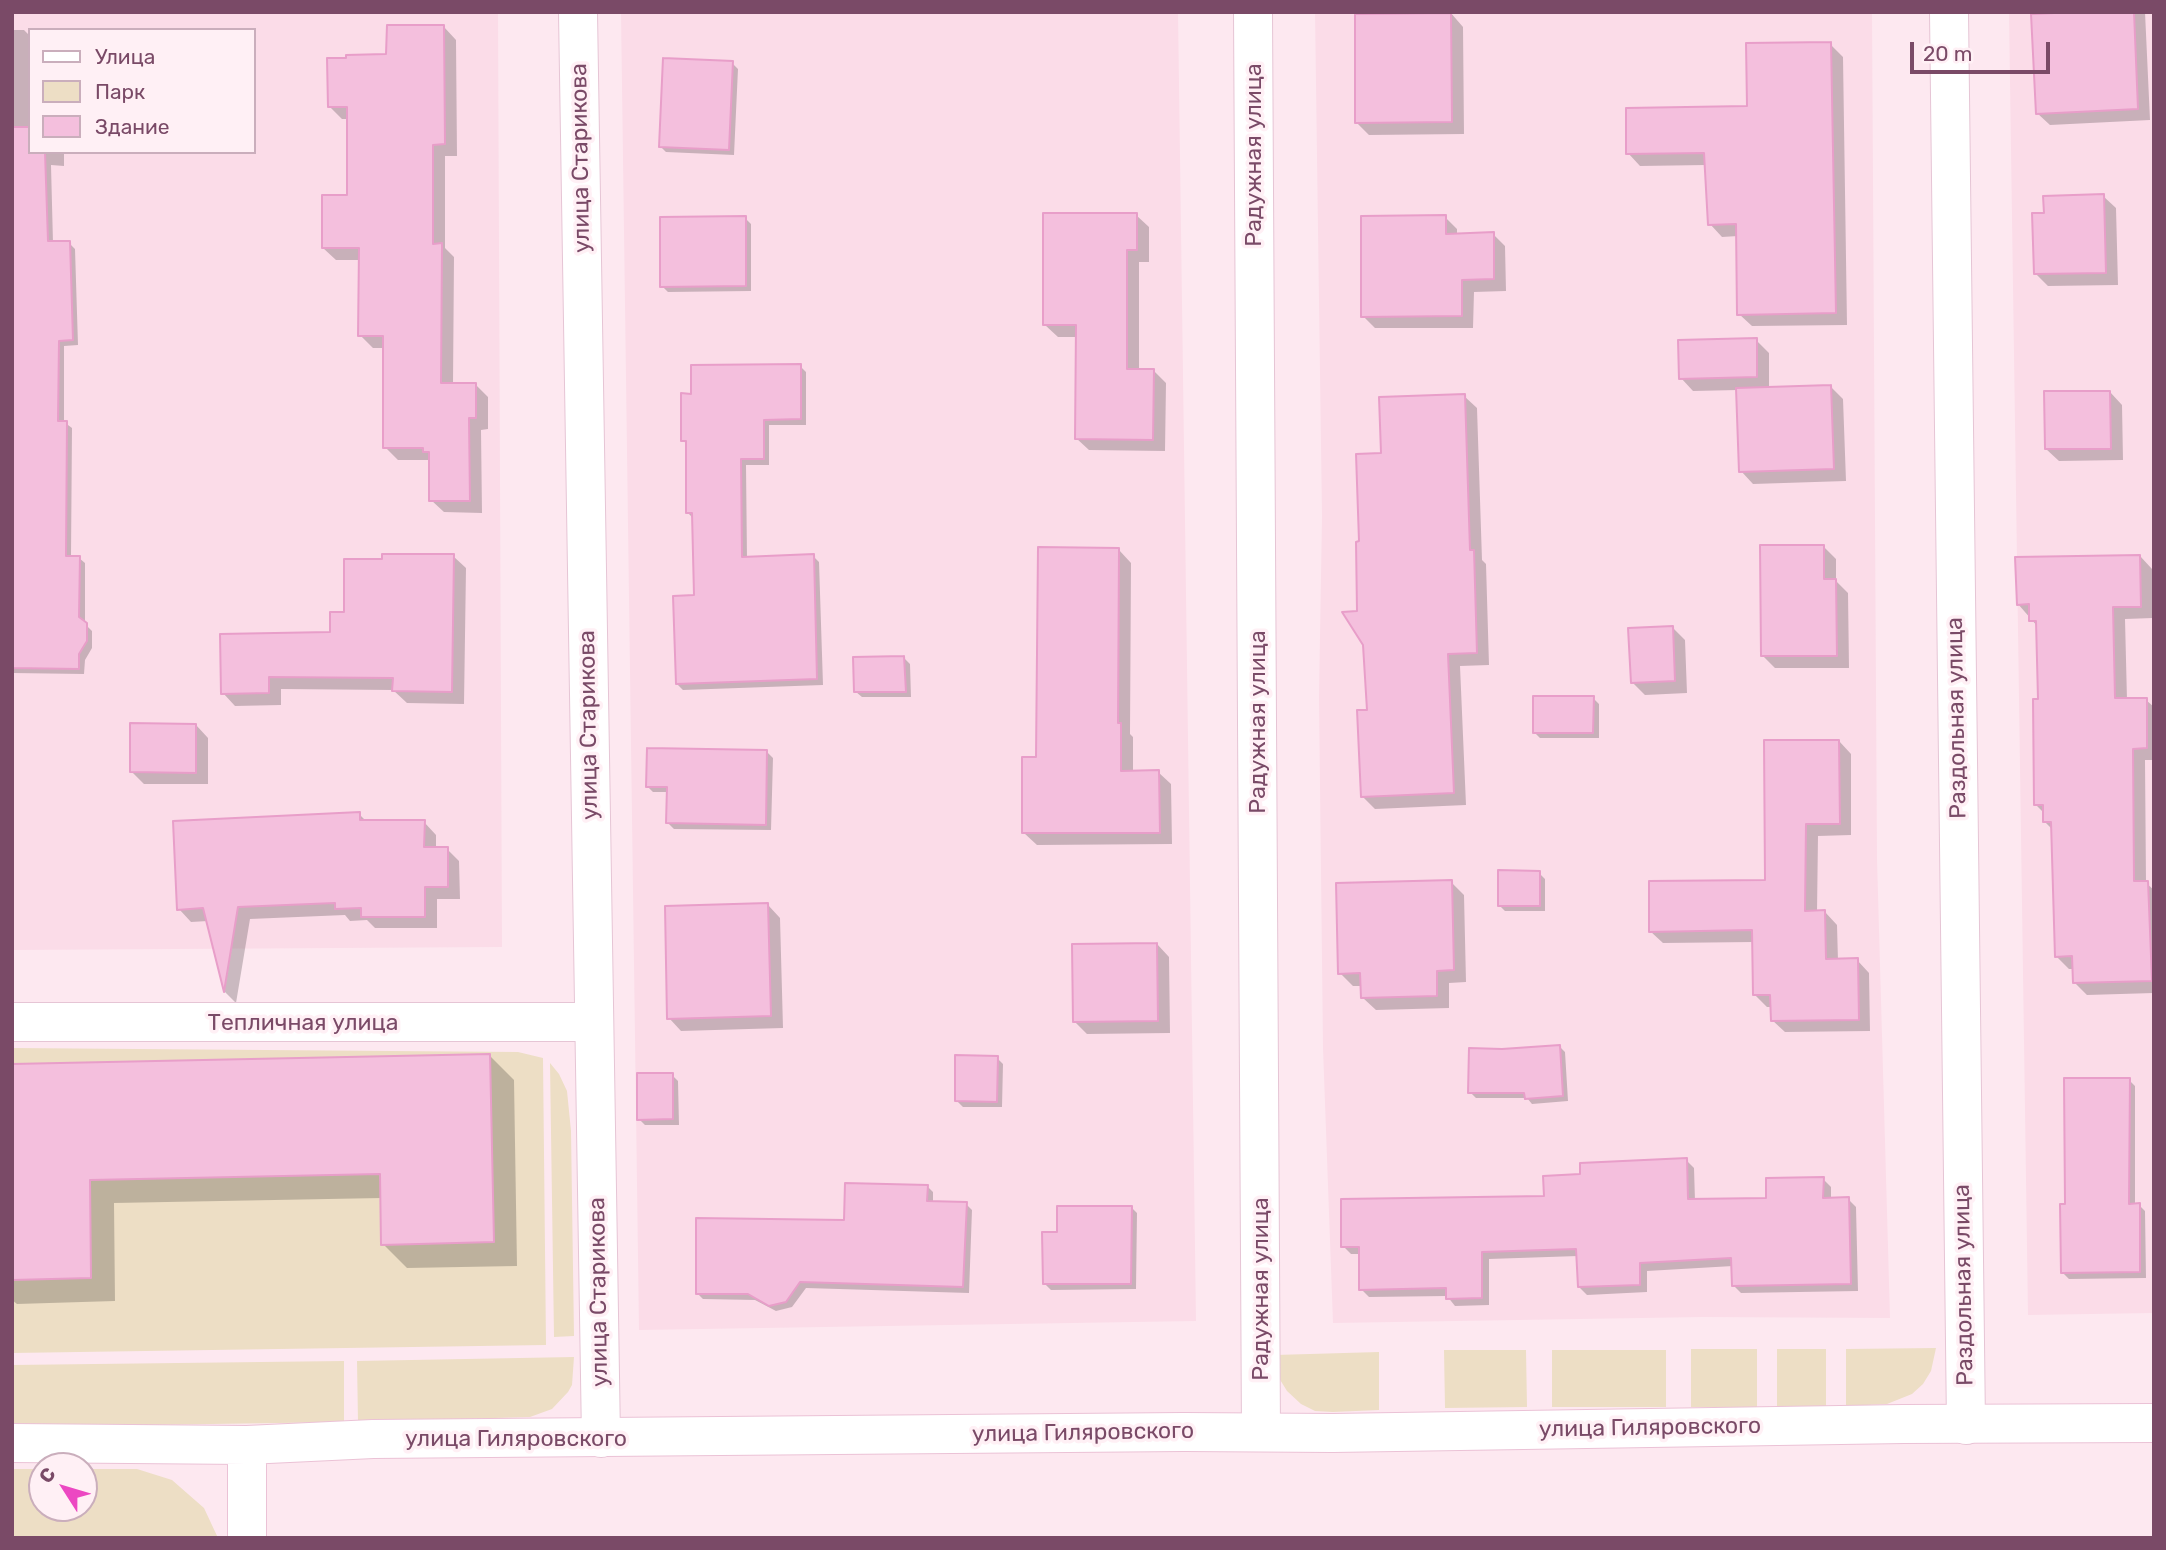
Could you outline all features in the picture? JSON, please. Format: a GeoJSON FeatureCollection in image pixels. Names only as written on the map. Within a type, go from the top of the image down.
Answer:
{"type":"FeatureCollection","features":[{"type":"Feature","properties":{"kind":"street","name":"улица Старикова"},"geometry":{"type":"LineString","coordinates":[[579,12],[601,1438]]}},
{"type":"Feature","properties":{"kind":"street","name":"Радужная улица"},"geometry":{"type":"LineString","coordinates":[[1253,12],[1261,1432]]}},
{"type":"Feature","properties":{"kind":"street","name":"Раздольная улица"},"geometry":{"type":"LineString","coordinates":[[1949,12],[1966,1424]]}},
{"type":"Feature","properties":{"kind":"street","name":"Тепличная улица"},"geometry":{"type":"LineString","coordinates":[[12,1022],[594,1022]]}},
{"type":"Feature","properties":{"kind":"street","name":"улица Гиляровского"},"geometry":{"type":"LineString","coordinates":[[12,1443],[247,1445],[373,1439],[2154,1423]]}},
{"type":"Feature","properties":{"kind":"street"},"geometry":{"type":"LineString","coordinates":[[247,1445],[247,1538]]}},
{"type":"Feature","properties":{"kind":"shaded area"},"geometry":{"type":"Polygon","coordinates":[[[12,12],[498,12],[502,947],[12,950],[12,12]]]}},
{"type":"Feature","properties":{"kind":"shaded area"},"geometry":{"type":"Polygon","coordinates":[[[621,12],[1178,12],[1196,1321],[639,1330],[621,12]]]}},
{"type":"Feature","properties":{"kind":"shaded area"},"geometry":{"type":"Polygon","coordinates":[[[1315,12],[1872,12],[1877,859],[1890,1318],[1703,1317],[1333,1323],[1323,1048],[1319,697],[1322,517],[1315,12]]]}},
{"type":"Feature","properties":{"kind":"shaded area"},"geometry":{"type":"Polygon","coordinates":[[[2009,12],[2154,12],[2154,1313],[2028,1315],[2009,12]]]}},
{"type":"Feature","properties":{"kind":"green space"},"geometry":{"type":"Polygon","coordinates":[[[12,1048],[518,1052],[543,1058],[546,1345],[12,1353],[12,1048]]]}},
{"type":"Feature","properties":{"kind":"green space"},"geometry":{"type":"Polygon","coordinates":[[[550,1063],[567,1091],[571,1131],[574,1336],[554,1337],[550,1063]]]}},
{"type":"Feature","properties":{"kind":"green space"},"geometry":{"type":"Polygon","coordinates":[[[1936,1348],[1931,1371],[1923,1384],[1912,1394],[1887,1404],[1846,1406],[1846,1349],[1936,1348]]]}},
{"type":"Feature","properties":{"kind":"green space"},"geometry":{"type":"Polygon","coordinates":[[[1691,1349],[1757,1349],[1757,1407],[1691,1407],[1691,1349]]]}},
{"type":"Feature","properties":{"kind":"green space"},"geometry":{"type":"Polygon","coordinates":[[[1777,1349],[1826,1349],[1826,1406],[1777,1406],[1777,1349]]]}},
{"type":"Feature","properties":{"kind":"green space"},"geometry":{"type":"Polygon","coordinates":[[[1444,1350],[1526,1350],[1527,1407],[1445,1408],[1444,1350]]]}},
{"type":"Feature","properties":{"kind":"green space"},"geometry":{"type":"Polygon","coordinates":[[[1552,1350],[1666,1350],[1666,1407],[1552,1407],[1552,1350]]]}},
{"type":"Feature","properties":{"kind":"green space"},"geometry":{"type":"Polygon","coordinates":[[[1379,1352],[1379,1410],[1333,1412],[1315,1411],[1301,1404],[1287,1391],[1279,1378],[1275,1355],[1379,1352]]]}},
{"type":"Feature","properties":{"kind":"green space"},"geometry":{"type":"Polygon","coordinates":[[[574,1357],[572,1385],[568,1392],[552,1409],[530,1417],[358,1422],[357,1361],[574,1357]]]}},
{"type":"Feature","properties":{"kind":"green space"},"geometry":{"type":"Polygon","coordinates":[[[344,1361],[344,1422],[12,1427],[12,1365],[344,1361]]]}},
{"type":"Feature","properties":{"kind":"green space"},"geometry":{"type":"Polygon","coordinates":[[[12,1469],[28,1469],[28,1522],[98,1522],[98,1469],[137,1469],[172,1480],[204,1508],[218,1538],[12,1538],[12,1469]]]}},
{"type":"Feature","properties":{"kind":"building"},"geometry":{"type":"Polygon","coordinates":[[[2134,12],[2138,109],[2036,114],[2031,14],[2134,12]]]}},
{"type":"Feature","properties":{"kind":"building"},"geometry":{"type":"Polygon","coordinates":[[[1451,13],[1452,122],[1355,123],[1355,14],[1451,13]]]}},
{"type":"Feature","properties":{"kind":"building"},"geometry":{"type":"Polygon","coordinates":[[[387,25],[444,25],[445,144],[433,145],[433,244],[442,243],[441,383],[476,383],[476,418],[469,418],[470,501],[429,501],[429,452],[423,452],[423,448],[383,448],[383,336],[358,336],[359,248],[322,248],[322,195],[347,195],[347,107],[328,107],[327,58],[386,54],[387,25]]]}},
{"type":"Feature","properties":{"kind":"building"},"geometry":{"type":"Polygon","coordinates":[[[1831,42],[1836,313],[1737,315],[1736,224],[1708,225],[1704,153],[1626,154],[1626,108],[1747,106],[1746,43],[1831,42]]]}},
{"type":"Feature","properties":{"kind":"building"},"geometry":{"type":"Polygon","coordinates":[[[663,58],[733,61],[729,150],[659,147],[663,58]]]}},
{"type":"Feature","properties":{"kind":"building"},"geometry":{"type":"Polygon","coordinates":[[[12,127],[28,127],[28,154],[45,154],[48,241],[70,241],[73,340],[59,341],[58,421],[67,421],[66,556],[80,556],[79,617],[87,623],[87,641],[79,654],[79,669],[12,668],[12,127]]]}},
{"type":"Feature","properties":{"kind":"building"},"geometry":{"type":"Polygon","coordinates":[[[2104,194],[2106,273],[2034,274],[2032,213],[2044,213],[2043,196],[2104,194]]]}},
{"type":"Feature","properties":{"kind":"building"},"geometry":{"type":"Polygon","coordinates":[[[1043,213],[1137,213],[1137,250],[1127,250],[1127,369],[1154,369],[1153,440],[1075,439],[1076,325],[1043,325],[1043,213]]]}},
{"type":"Feature","properties":{"kind":"building"},"geometry":{"type":"Polygon","coordinates":[[[1446,215],[1446,234],[1494,232],[1494,279],[1462,280],[1462,316],[1361,317],[1361,216],[1446,215]]]}},
{"type":"Feature","properties":{"kind":"building"},"geometry":{"type":"Polygon","coordinates":[[[746,216],[746,286],[660,287],[660,217],[746,216]]]}},
{"type":"Feature","properties":{"kind":"building"},"geometry":{"type":"Polygon","coordinates":[[[1757,338],[1757,377],[1679,379],[1678,340],[1757,338]]]}},
{"type":"Feature","properties":{"kind":"building"},"geometry":{"type":"Polygon","coordinates":[[[801,364],[801,419],[764,420],[764,459],[741,459],[742,557],[814,554],[817,679],[676,684],[673,596],[694,595],[692,513],[686,513],[686,441],[681,441],[681,393],[691,394],[691,365],[801,364]]]}},
{"type":"Feature","properties":{"kind":"building"},"geometry":{"type":"Polygon","coordinates":[[[1831,385],[1834,469],[1739,472],[1736,388],[1831,385]]]}},
{"type":"Feature","properties":{"kind":"building"},"geometry":{"type":"Polygon","coordinates":[[[2044,391],[2110,391],[2111,449],[2045,449],[2044,391]]]}},
{"type":"Feature","properties":{"kind":"building"},"geometry":{"type":"Polygon","coordinates":[[[1465,394],[1470,550],[1474,550],[1477,653],[1448,654],[1454,793],[1361,797],[1357,710],[1367,710],[1363,645],[1342,612],[1357,611],[1356,542],[1359,541],[1356,454],[1381,453],[1379,397],[1465,394]]]}},
{"type":"Feature","properties":{"kind":"building"},"geometry":{"type":"Polygon","coordinates":[[[1760,545],[1824,545],[1824,579],[1836,579],[1837,656],[1761,656],[1760,545]]]}},
{"type":"Feature","properties":{"kind":"building"},"geometry":{"type":"Polygon","coordinates":[[[1038,547],[1119,548],[1118,723],[1121,723],[1121,771],[1159,770],[1160,833],[1022,833],[1022,757],[1036,757],[1038,547]]]}},
{"type":"Feature","properties":{"kind":"building"},"geometry":{"type":"Polygon","coordinates":[[[382,554],[454,554],[452,692],[392,691],[393,678],[269,677],[269,693],[221,694],[220,634],[330,632],[330,612],[344,612],[344,559],[382,559],[382,554]]]}},
{"type":"Feature","properties":{"kind":"building"},"geometry":{"type":"Polygon","coordinates":[[[2140,555],[2141,607],[2113,607],[2115,698],[2147,698],[2147,748],[2133,749],[2134,881],[2148,881],[2152,981],[2073,983],[2072,956],[2055,957],[2051,822],[2043,822],[2043,805],[2034,805],[2033,699],[2038,699],[2036,621],[2029,621],[2029,604],[2017,605],[2015,557],[2140,555]]]}},
{"type":"Feature","properties":{"kind":"building"},"geometry":{"type":"Polygon","coordinates":[[[1673,626],[1675,681],[1631,683],[1628,628],[1673,626]]]}},
{"type":"Feature","properties":{"kind":"building"},"geometry":{"type":"Polygon","coordinates":[[[904,656],[906,692],[854,692],[853,657],[904,656]]]}},
{"type":"Feature","properties":{"kind":"building"},"geometry":{"type":"Polygon","coordinates":[[[1533,696],[1594,696],[1593,733],[1533,733],[1533,696]]]}},
{"type":"Feature","properties":{"kind":"building"},"geometry":{"type":"Polygon","coordinates":[[[130,723],[196,724],[196,773],[130,772],[130,723]]]}},
{"type":"Feature","properties":{"kind":"building"},"geometry":{"type":"Polygon","coordinates":[[[1764,740],[1839,740],[1840,824],[1806,824],[1805,911],[1825,910],[1826,959],[1858,958],[1859,1020],[1771,1021],[1770,995],[1753,995],[1752,930],[1649,932],[1649,881],[1765,880],[1764,740]]]}},
{"type":"Feature","properties":{"kind":"building"},"geometry":{"type":"Polygon","coordinates":[[[647,748],[767,750],[766,825],[666,823],[667,787],[646,787],[647,748]]]}},
{"type":"Feature","properties":{"kind":"building"},"geometry":{"type":"Polygon","coordinates":[[[360,812],[360,820],[425,820],[424,847],[448,847],[448,887],[425,887],[425,917],[361,917],[361,908],[335,909],[335,903],[238,907],[224,992],[203,908],[177,910],[173,821],[360,812]]]}},
{"type":"Feature","properties":{"kind":"building"},"geometry":{"type":"Polygon","coordinates":[[[1498,870],[1540,871],[1540,906],[1498,906],[1498,870]]]}},
{"type":"Feature","properties":{"kind":"building"},"geometry":{"type":"Polygon","coordinates":[[[1452,880],[1454,970],[1437,971],[1437,996],[1361,998],[1360,973],[1338,974],[1336,883],[1452,880]]]}},
{"type":"Feature","properties":{"kind":"building"},"geometry":{"type":"Polygon","coordinates":[[[768,903],[771,1016],[667,1019],[665,906],[768,903]]]}},
{"type":"Feature","properties":{"kind":"building"},"geometry":{"type":"Polygon","coordinates":[[[1157,943],[1158,1021],[1073,1022],[1072,944],[1157,943]]]}},
{"type":"Feature","properties":{"kind":"building"},"geometry":{"type":"Polygon","coordinates":[[[1560,1045],[1563,1096],[1525,1099],[1524,1093],[1468,1093],[1469,1048],[1560,1045]]]}},
{"type":"Feature","properties":{"kind":"building"},"geometry":{"type":"Polygon","coordinates":[[[490,1054],[494,1242],[381,1245],[380,1174],[90,1180],[91,1278],[12,1280],[12,1064],[490,1054]]]}},
{"type":"Feature","properties":{"kind":"building"},"geometry":{"type":"Polygon","coordinates":[[[955,1055],[998,1056],[997,1102],[955,1101],[955,1055]]]}},
{"type":"Feature","properties":{"kind":"building"},"geometry":{"type":"Polygon","coordinates":[[[637,1073],[673,1073],[673,1119],[637,1120],[637,1073]]]}},
{"type":"Feature","properties":{"kind":"building"},"geometry":{"type":"Polygon","coordinates":[[[2064,1078],[2130,1078],[2129,1204],[2140,1203],[2140,1272],[2061,1273],[2060,1204],[2065,1204],[2064,1078]]]}},
{"type":"Feature","properties":{"kind":"building"},"geometry":{"type":"Polygon","coordinates":[[[1687,1158],[1688,1199],[1766,1198],[1766,1178],[1824,1177],[1823,1198],[1849,1197],[1851,1284],[1732,1286],[1731,1258],[1640,1263],[1640,1285],[1578,1287],[1576,1249],[1482,1252],[1482,1298],[1446,1299],[1446,1288],[1359,1290],[1359,1247],[1341,1247],[1341,1199],[1544,1196],[1543,1176],[1580,1174],[1580,1163],[1687,1158]]]}},
{"type":"Feature","properties":{"kind":"building"},"geometry":{"type":"Polygon","coordinates":[[[845,1183],[928,1185],[927,1201],[967,1202],[963,1287],[800,1282],[786,1302],[769,1306],[748,1294],[696,1294],[696,1218],[844,1220],[845,1183]]]}},
{"type":"Feature","properties":{"kind":"building"},"geometry":{"type":"Polygon","coordinates":[[[1057,1206],[1132,1206],[1131,1284],[1043,1284],[1042,1232],[1057,1232],[1057,1206]]]}}]}
